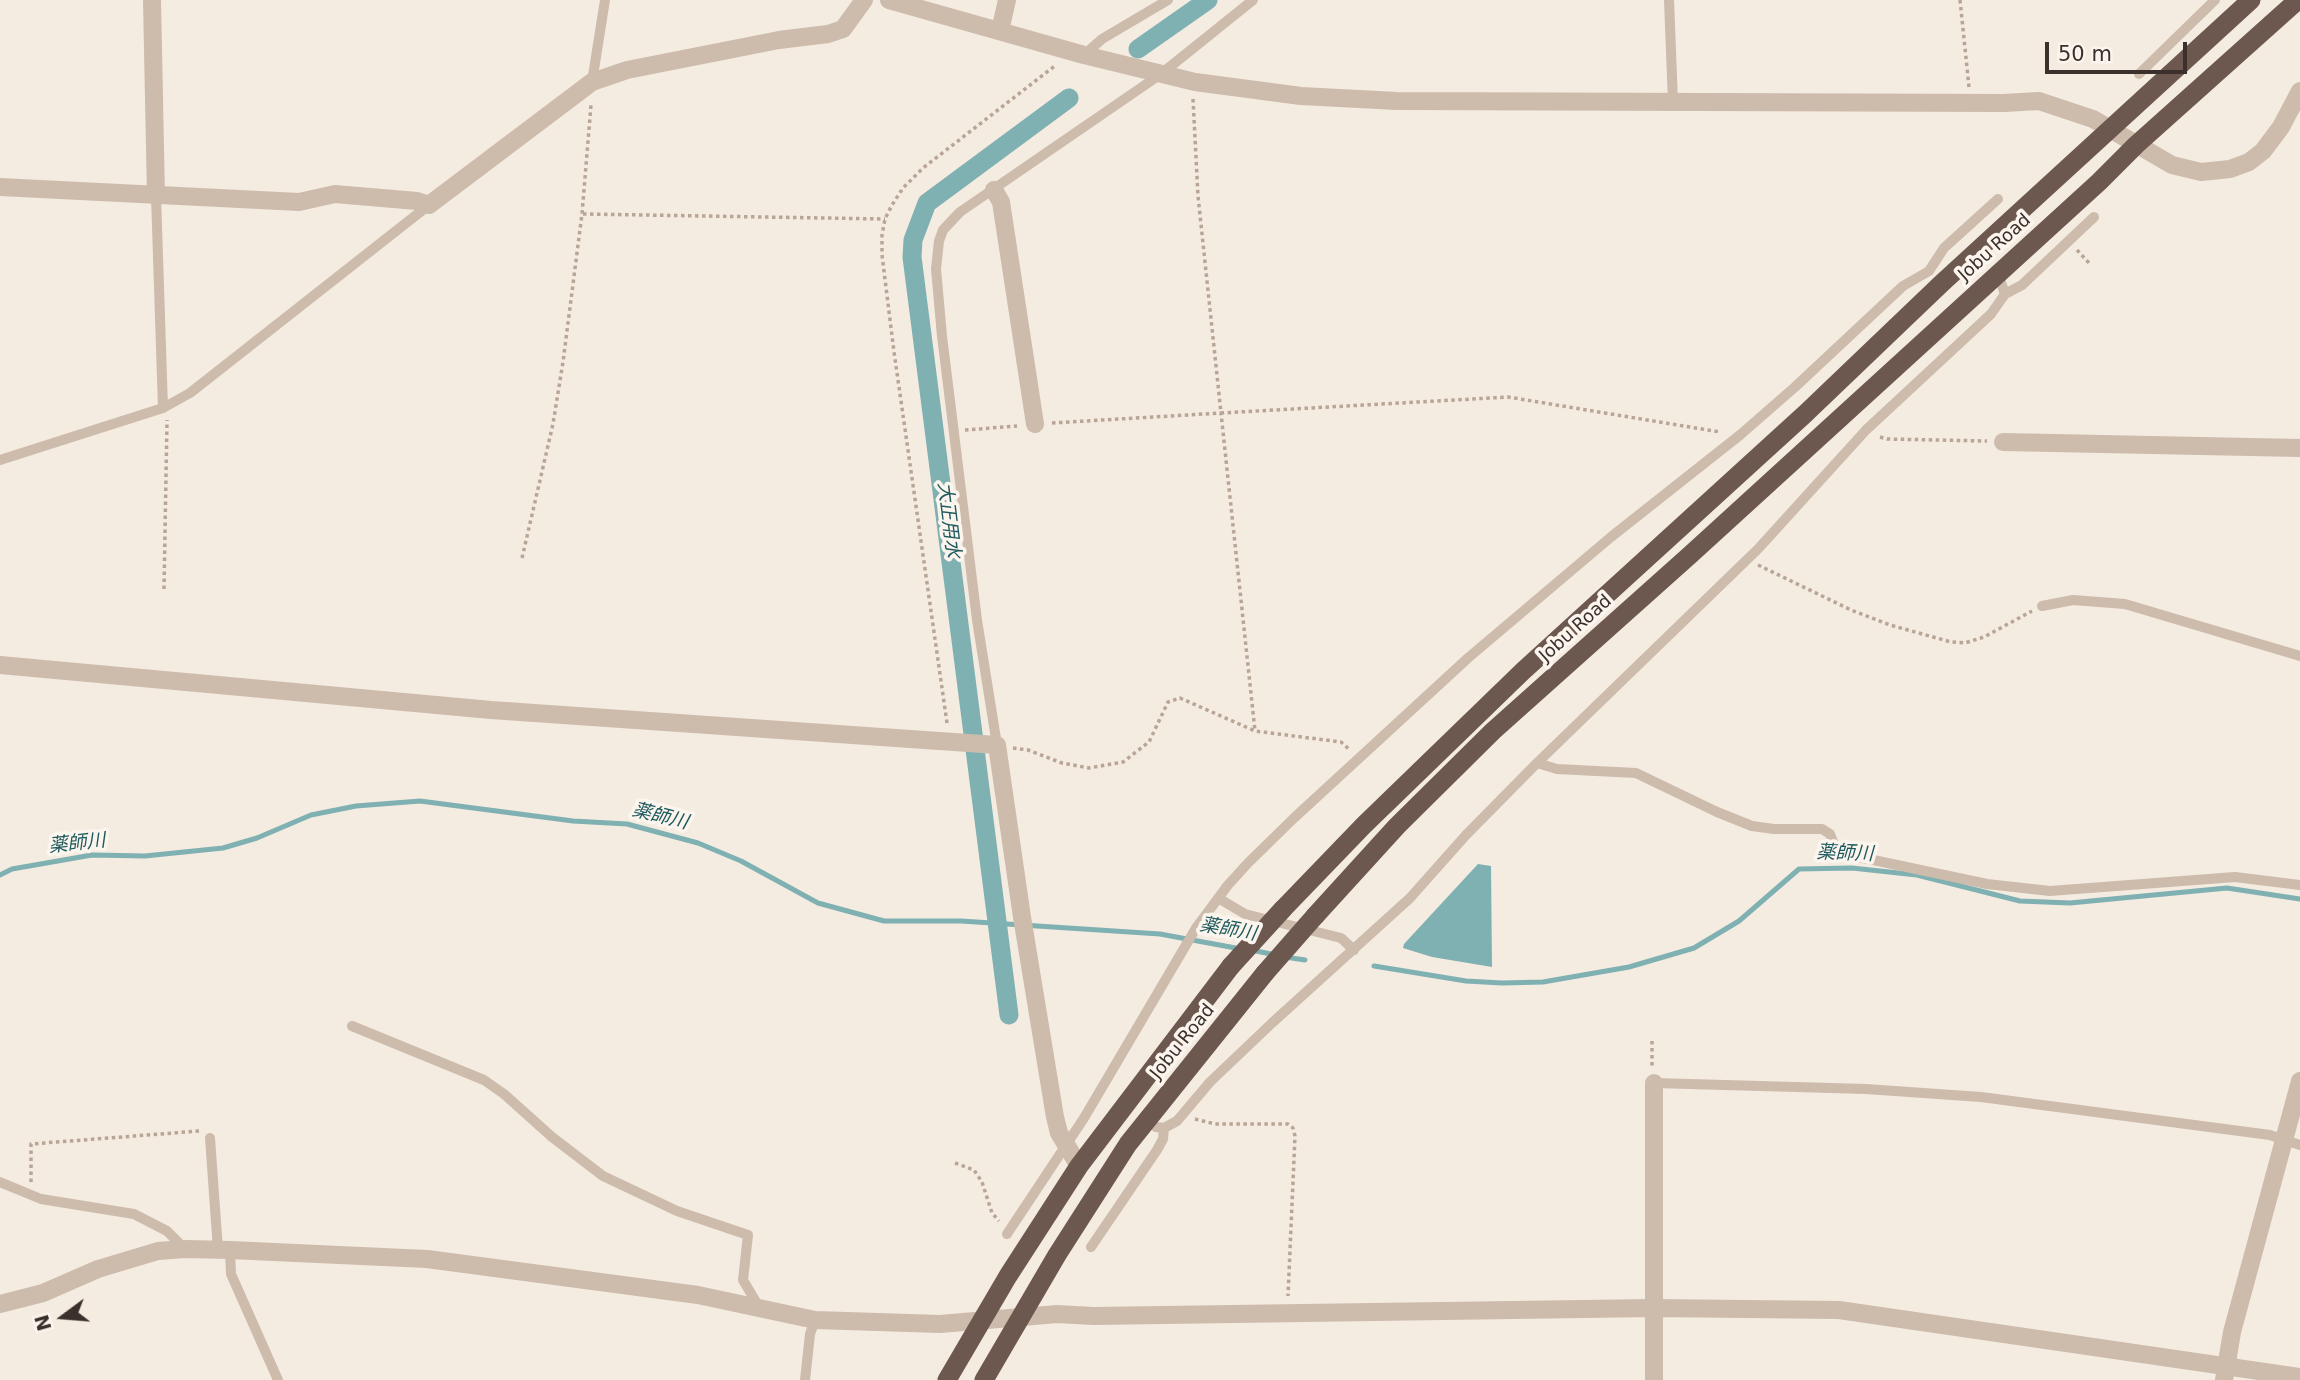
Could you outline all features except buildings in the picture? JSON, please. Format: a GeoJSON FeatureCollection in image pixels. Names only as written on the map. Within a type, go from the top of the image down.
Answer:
{"type":"FeatureCollection","features":[{"type":"Feature","properties":{"kind":"highway","name":"Jobu Road"},"geometry":{"type":"LineString","coordinates":[[984,1380],[1021,1315],[1128,1144],[1155,1124],[1265,973],[1398,826],[1493,731],[1700,546],[2099,182],[2136,145],[2298,0]]}},
{"type":"Feature","properties":{"kind":"highway","name":"Jobu Road"},"geometry":{"type":"LineString","coordinates":[[947,1380],[1079,1166],[1231,966],[1283,909],[1363,825],[1523,671],[1805,414],[1936,277],[2109,129],[2244,3]]}},
{"type":"Feature","properties":{"kind":"street"},"geometry":{"type":"LineString","coordinates":[[152,0],[156,196]]}},
{"type":"Feature","properties":{"kind":"street"},"geometry":{"type":"LineString","coordinates":[[0,187],[299,202],[335,194],[417,201],[429,205],[593,82],[626,69],[779,40],[828,34],[843,29],[864,0]]}},
{"type":"Feature","properties":{"kind":"street"},"geometry":{"type":"LineString","coordinates":[[888,0],[928,5],[1000,31],[1161,74],[1195,82],[1289,95],[1397,102],[2039,101],[2074,111],[2172,165],[2187,170],[2215,172],[2249,162],[2263,151],[2300,92]]}},
{"type":"Feature","properties":{"kind":"street"},"geometry":{"type":"LineString","coordinates":[[1000,31],[1007,0]]}},
{"type":"Feature","properties":{"kind":"street"},"geometry":{"type":"LineString","coordinates":[[994,190],[1001,202],[1035,424]]}},
{"type":"Feature","properties":{"kind":"street"},"geometry":{"type":"LineString","coordinates":[[2003,442],[2300,448]]}},
{"type":"Feature","properties":{"kind":"street"},"geometry":{"type":"LineString","coordinates":[[0,665],[491,710],[992,745],[1055,1117],[1065,1145],[1079,1166]]}},
{"type":"Feature","properties":{"kind":"street"},"geometry":{"type":"LineString","coordinates":[[2225,1374],[2232,1332],[2292,1142],[2300,1081]]}},
{"type":"Feature","properties":{"kind":"street"},"geometry":{"type":"LineString","coordinates":[[1654,1083],[1654,1380]]}},
{"type":"Feature","properties":{"kind":"street"},"geometry":{"type":"LineString","coordinates":[[0,1304],[43,1293],[97,1269],[146,1255],[185,1249],[224,1250],[426,1259],[698,1295],[815,1320],[934,1324],[1021,1315],[1654,1308],[1839,1310],[2225,1374],[2300,1377]]}},
{"type":"Feature","properties":{"kind":"lane"},"geometry":{"type":"LineString","coordinates":[[593,82],[605,0]]}},
{"type":"Feature","properties":{"kind":"lane"},"geometry":{"type":"LineString","coordinates":[[1084,55],[1102,39],[1168,0]]}},
{"type":"Feature","properties":{"kind":"lane"},"geometry":{"type":"LineString","coordinates":[[992,745],[942,336],[936,252],[943,230],[949,222],[1161,74],[1253,0]]}},
{"type":"Feature","properties":{"kind":"lane"},"geometry":{"type":"LineString","coordinates":[[1669,0],[1673,102]]}},
{"type":"Feature","properties":{"kind":"lane"},"geometry":{"type":"LineString","coordinates":[[2139,74],[2215,0]]}},
{"type":"Feature","properties":{"kind":"lane"},"geometry":{"type":"LineString","coordinates":[[156,196],[163,408]]}},
{"type":"Feature","properties":{"kind":"lane"},"geometry":{"type":"LineString","coordinates":[[1010,1230],[1084,1118],[1196,928],[1248,863],[1357,759],[1556,583],[1740,435],[1903,286],[1936,277],[1944,248],[1998,199]]}},
{"type":"Feature","properties":{"kind":"lane"},"geometry":{"type":"LineString","coordinates":[[0,460],[163,408],[190,393],[429,205]]}},
{"type":"Feature","properties":{"kind":"lane"},"geometry":{"type":"LineString","coordinates":[[1091,1247],[1163,1139],[1155,1124],[1177,1121],[1210,1082],[1410,898],[1536,763],[1747,559],[1866,430],[1991,314],[2005,294],[2022,285],[2094,217]]}},
{"type":"Feature","properties":{"kind":"lane"},"geometry":{"type":"LineString","coordinates":[[1998,274],[2005,294]]}},
{"type":"Feature","properties":{"kind":"lane"},"geometry":{"type":"LineString","coordinates":[[2042,606],[2073,600],[2125,604],[2300,656]]}},
{"type":"Feature","properties":{"kind":"lane"},"geometry":{"type":"LineString","coordinates":[[1536,763],[1557,769],[1636,773],[1752,826],[1822,829],[1830,834],[1840,853],[1987,884],[2050,891],[2235,877],[2300,885]]}},
{"type":"Feature","properties":{"kind":"lane"},"geometry":{"type":"LineString","coordinates":[[1218,898],[1245,914],[1341,939],[1354,950]]}},
{"type":"Feature","properties":{"kind":"lane"},"geometry":{"type":"LineString","coordinates":[[352,1026],[484,1080],[505,1094],[552,1137],[603,1176],[677,1211],[748,1235],[743,1280],[761,1310]]}},
{"type":"Feature","properties":{"kind":"lane"},"geometry":{"type":"LineString","coordinates":[[1654,1083],[1866,1089],[1981,1097],[2270,1135],[2292,1142]]}},
{"type":"Feature","properties":{"kind":"lane"},"geometry":{"type":"LineString","coordinates":[[210,1138],[224,1250],[231,1274],[278,1380]]}},
{"type":"Feature","properties":{"kind":"lane"},"geometry":{"type":"LineString","coordinates":[[0,1182],[41,1199],[134,1214],[167,1231],[185,1249]]}},
{"type":"Feature","properties":{"kind":"lane"},"geometry":{"type":"LineString","coordinates":[[805,1380],[810,1334],[815,1320]]}},
{"type":"Feature","properties":{"kind":"path"},"geometry":{"type":"LineString","coordinates":[[1960,0],[1970,103]]}},
{"type":"Feature","properties":{"kind":"path"},"geometry":{"type":"LineString","coordinates":[[522,558],[553,424],[582,214],[593,82]]}},
{"type":"Feature","properties":{"kind":"path"},"geometry":{"type":"LineString","coordinates":[[1193,121],[1255,731]]}},
{"type":"Feature","properties":{"kind":"path"},"geometry":{"type":"LineString","coordinates":[[582,214],[885,219]]}},
{"type":"Feature","properties":{"kind":"path"},"geometry":{"type":"LineString","coordinates":[[954,431],[1508,397],[1740,435]]}},
{"type":"Feature","properties":{"kind":"path"},"geometry":{"type":"LineString","coordinates":[[163,408],[168,433],[164,589]]}},
{"type":"Feature","properties":{"kind":"path"},"geometry":{"type":"LineString","coordinates":[[1866,430],[1887,439],[2003,442]]}},
{"type":"Feature","properties":{"kind":"path"},"geometry":{"type":"LineString","coordinates":[[1747,559],[1851,610],[1890,625],[1951,642],[1965,643],[1984,637],[2042,606]]}},
{"type":"Feature","properties":{"kind":"path"},"geometry":{"type":"LineString","coordinates":[[992,745],[1028,750],[1062,763],[1089,768],[1123,762],[1149,742],[1168,702],[1180,698],[1255,731],[1341,742],[1357,759]]}},
{"type":"Feature","properties":{"kind":"path"},"geometry":{"type":"LineString","coordinates":[[1652,1041],[1654,1083]]}},
{"type":"Feature","properties":{"kind":"path"},"geometry":{"type":"LineString","coordinates":[[1185,1111],[1204,1123],[1279,1123],[1293,1128],[1295,1136],[1287,1313]]}},
{"type":"Feature","properties":{"kind":"path"},"geometry":{"type":"LineString","coordinates":[[27,1193],[32,1177],[32,1144],[200,1131],[210,1138]]}},
{"type":"Feature","properties":{"kind":"path"},"geometry":{"type":"LineString","coordinates":[[955,1163],[974,1170],[982,1182],[992,1213],[1010,1230]]}},
{"type":"Feature","properties":{"kind":"water"},"geometry":{"type":"Polygon","coordinates":[[[1478,864],[1491,866],[1492,967],[1432,957],[1403,948],[1404,944],[1478,864]]]}},
{"type":"Feature","properties":{"kind":"waterway","name":"大正用水"},"geometry":{"type":"LineString","coordinates":[[1138,49],[1208,0]]}},
{"type":"Feature","properties":{"kind":"waterway","name":"大正用水"},"geometry":{"type":"LineString","coordinates":[[1009,1015],[912,257],[913,240],[927,203],[1069,98]]}},
{"type":"Feature","properties":{"kind":"waterway","name":"薬師川"},"geometry":{"type":"LineString","coordinates":[[0,875],[12,869],[92,855],[145,856],[223,848],[257,838],[311,815],[356,806],[420,801],[573,821],[627,824],[698,843],[741,861],[818,903],[884,921],[961,921],[1160,934],[1241,949]]}},
{"type":"Feature","properties":{"kind":"waterway","name":"薬師川"},"geometry":{"type":"LineString","coordinates":[[1374,966],[1466,981],[1502,983],[1543,982],[1629,967],[1694,948],[1739,921],[1799,869],[1852,868],[1917,875],[2020,901],[2070,903],[2227,888],[2300,899]]}},
{"type":"Feature","properties":{"kind":"waterway","name":"薬師川"},"geometry":{"type":"LineString","coordinates":[[1251,950],[1276,955]]}},
{"type":"Feature","properties":{"kind":"waterway","name":"薬師川"},"geometry":{"type":"LineString","coordinates":[[1285,957],[1305,960]]}}]}
